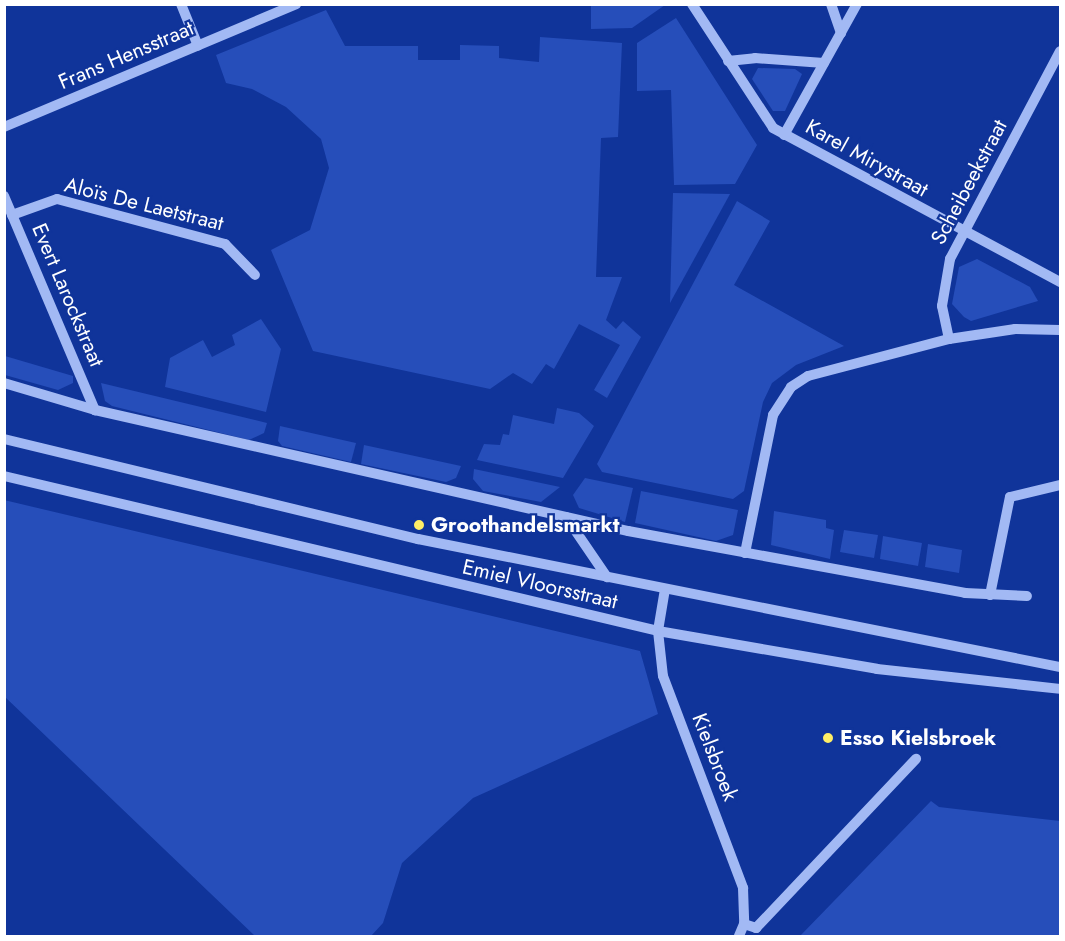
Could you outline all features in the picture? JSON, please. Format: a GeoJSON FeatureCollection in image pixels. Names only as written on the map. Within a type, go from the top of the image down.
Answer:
{"type":"FeatureCollection","features":[{"type":"Feature","properties":{"kind":"street"},"geometry":{"type":"LineString","coordinates":[[181,4],[198,46]]}},
{"type":"Feature","properties":{"kind":"street","name":"Frans Hensstraat"},"geometry":{"type":"LineString","coordinates":[[4,127],[296,4]]}},
{"type":"Feature","properties":{"kind":"street","name":"Karel Mirystraat"},"geometry":{"type":"LineString","coordinates":[[692,4],[762,117],[784,135],[1060,282]]}},
{"type":"Feature","properties":{"kind":"street"},"geometry":{"type":"LineString","coordinates":[[831,4],[841,33]]}},
{"type":"Feature","properties":{"kind":"street"},"geometry":{"type":"LineString","coordinates":[[784,135],[857,4]]}},
{"type":"Feature","properties":{"kind":"street","name":"Scheibeekstraat"},"geometry":{"type":"LineString","coordinates":[[949,339],[942,306],[944,281],[964,229],[1060,51]]}},
{"type":"Feature","properties":{"kind":"street"},"geometry":{"type":"LineString","coordinates":[[728,61],[755,58],[824,63]]}},
{"type":"Feature","properties":{"kind":"street","name":"Evert Larockstraat"},"geometry":{"type":"LineString","coordinates":[[4,196],[95,410]]}},
{"type":"Feature","properties":{"kind":"street","name":"Aloïs De Laetstraat"},"geometry":{"type":"LineString","coordinates":[[12,215],[57,199],[225,244],[255,275]]}},
{"type":"Feature","properties":{"kind":"street"},"geometry":{"type":"LineString","coordinates":[[745,553],[773,415],[791,387],[808,376],[949,339],[1015,329],[1060,330]]}},
{"type":"Feature","properties":{"kind":"street"},"geometry":{"type":"LineString","coordinates":[[4,383],[95,410],[567,517],[745,553],[990,595],[1027,596]]}},
{"type":"Feature","properties":{"kind":"street","name":"Emiel Vloorsstraat"},"geometry":{"type":"LineString","coordinates":[[4,439],[314,516],[665,589],[1060,667]]}},
{"type":"Feature","properties":{"kind":"street","name":"Emiel Vloorsstraat"},"geometry":{"type":"LineString","coordinates":[[4,476],[658,631],[877,669],[1059,688],[1060,672]]}},
{"type":"Feature","properties":{"kind":"street"},"geometry":{"type":"LineString","coordinates":[[990,595],[1010,497],[1060,485]]}},
{"type":"Feature","properties":{"kind":"street","name":"Emiel Vloorsstraat"},"geometry":{"type":"LineString","coordinates":[[567,517],[607,577]]}},
{"type":"Feature","properties":{"kind":"street","name":"Kielsbroek"},"geometry":{"type":"LineString","coordinates":[[665,589],[658,631],[663,676],[743,888],[744,924],[739,936]]}},
{"type":"Feature","properties":{"kind":"street"},"geometry":{"type":"LineString","coordinates":[[744,924],[756,928],[916,759]]}},
{"type":"Feature","properties":{"kind":"shaded area"},"geometry":{"type":"Polygon","coordinates":[[[591,4],[665,5],[632,28],[591,29],[591,4]]]}},
{"type":"Feature","properties":{"kind":"shaded area"},"geometry":{"type":"Polygon","coordinates":[[[326,10],[345,46],[418,46],[418,60],[460,60],[460,45],[499,46],[499,58],[539,62],[540,37],[622,43],[618,137],[601,138],[596,277],[622,277],[606,320],[616,329],[623,321],[641,337],[607,398],[594,390],[620,345],[579,324],[554,369],[546,364],[532,384],[513,373],[490,389],[313,351],[271,250],[310,230],[329,168],[321,139],[286,107],[252,89],[226,83],[216,55],[326,10]]]}},
{"type":"Feature","properties":{"kind":"shaded area"},"geometry":{"type":"Polygon","coordinates":[[[676,18],[757,145],[735,184],[674,185],[671,90],[637,91],[637,43],[676,18]]]}},
{"type":"Feature","properties":{"kind":"shaded area"},"geometry":{"type":"Polygon","coordinates":[[[758,68],[795,69],[802,74],[785,111],[773,111],[752,79],[758,68]]]}},
{"type":"Feature","properties":{"kind":"shaded area"},"geometry":{"type":"Polygon","coordinates":[[[673,193],[730,194],[670,303],[673,193]]]}},
{"type":"Feature","properties":{"kind":"shaded area"},"geometry":{"type":"Polygon","coordinates":[[[737,201],[770,221],[734,285],[844,346],[796,365],[772,383],[763,402],[744,491],[733,499],[602,472],[597,464],[737,201]]]}},
{"type":"Feature","properties":{"kind":"shaded area"},"geometry":{"type":"Polygon","coordinates":[[[977,259],[1030,287],[1038,301],[971,321],[964,317],[952,304],[959,267],[977,259]]]}},
{"type":"Feature","properties":{"kind":"shaded area"},"geometry":{"type":"Polygon","coordinates":[[[261,319],[281,349],[266,412],[165,387],[170,358],[203,340],[212,357],[235,345],[232,335],[261,319]]]}},
{"type":"Feature","properties":{"kind":"shaded area"},"geometry":{"type":"Polygon","coordinates":[[[5,356],[73,376],[73,383],[58,390],[5,375],[5,356]]]}},
{"type":"Feature","properties":{"kind":"shaded area"},"geometry":{"type":"Polygon","coordinates":[[[101,383],[267,423],[264,433],[249,440],[112,406],[105,401],[101,383]]]}},
{"type":"Feature","properties":{"kind":"shaded area"},"geometry":{"type":"Polygon","coordinates":[[[557,408],[579,413],[594,426],[563,478],[477,460],[484,444],[500,445],[503,434],[509,435],[513,415],[554,424],[557,408]]]}},
{"type":"Feature","properties":{"kind":"shaded area"},"geometry":{"type":"Polygon","coordinates":[[[280,426],[356,443],[351,462],[282,446],[278,441],[280,426]]]}},
{"type":"Feature","properties":{"kind":"shaded area"},"geometry":{"type":"Polygon","coordinates":[[[364,445],[461,466],[456,478],[446,482],[361,464],[364,445]]]}},
{"type":"Feature","properties":{"kind":"shaded area"},"geometry":{"type":"Polygon","coordinates":[[[474,469],[560,487],[541,502],[483,491],[473,479],[474,469]]]}},
{"type":"Feature","properties":{"kind":"shaded area"},"geometry":{"type":"Polygon","coordinates":[[[585,478],[633,488],[625,522],[579,508],[573,495],[585,478]]]}},
{"type":"Feature","properties":{"kind":"shaded area"},"geometry":{"type":"Polygon","coordinates":[[[641,491],[738,510],[733,535],[716,541],[635,523],[641,491]]]}},
{"type":"Feature","properties":{"kind":"shaded area"},"geometry":{"type":"Polygon","coordinates":[[[4,500],[640,651],[658,714],[473,798],[402,863],[383,923],[371,936],[255,936],[5,697],[4,500]]]}},
{"type":"Feature","properties":{"kind":"shaded area"},"geometry":{"type":"Polygon","coordinates":[[[774,511],[826,520],[826,528],[834,530],[830,559],[771,545],[774,511]]]}},
{"type":"Feature","properties":{"kind":"shaded area"},"geometry":{"type":"Polygon","coordinates":[[[844,530],[878,535],[874,558],[840,552],[844,530]]]}},
{"type":"Feature","properties":{"kind":"shaded area"},"geometry":{"type":"Polygon","coordinates":[[[883,536],[922,543],[918,566],[880,559],[883,536]]]}},
{"type":"Feature","properties":{"kind":"shaded area"},"geometry":{"type":"Polygon","coordinates":[[[928,544],[962,550],[959,573],[925,567],[928,544]]]}},
{"type":"Feature","properties":{"kind":"shaded area"},"geometry":{"type":"Polygon","coordinates":[[[931,801],[939,807],[1060,821],[1060,936],[800,936],[931,801]]]}},
{"type":"Feature","properties":{"kind":"place","name":"Groothandelsmarkt"},"geometry":{"type":"Point","coordinates":[419,525]}},
{"type":"Feature","properties":{"kind":"place","name":"Esso Kielsbroek"},"geometry":{"type":"Point","coordinates":[828,738]}}]}
